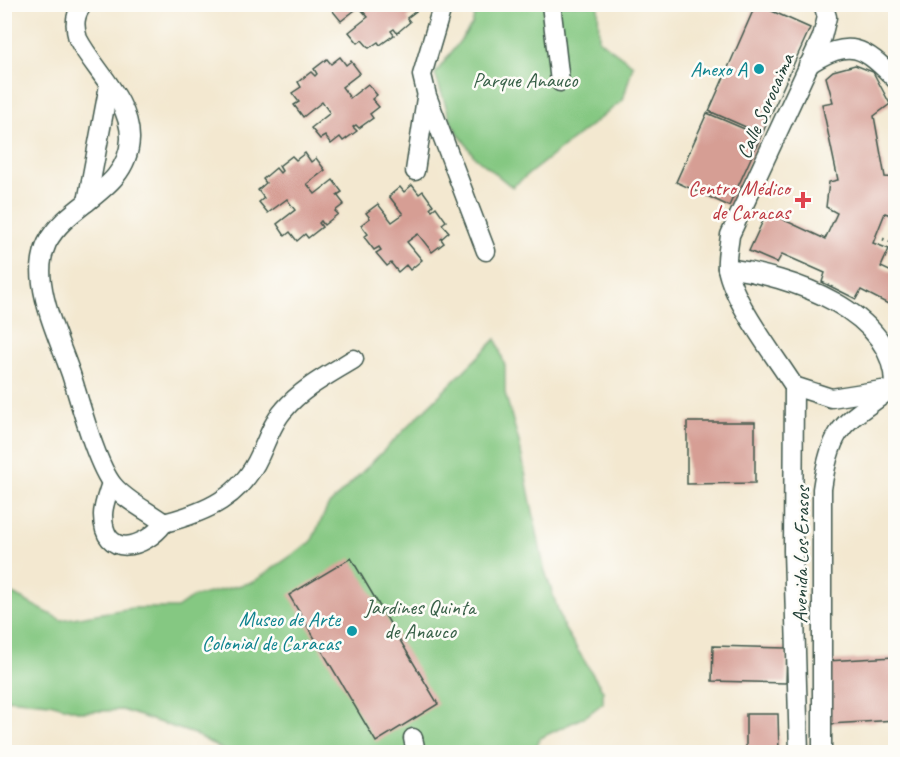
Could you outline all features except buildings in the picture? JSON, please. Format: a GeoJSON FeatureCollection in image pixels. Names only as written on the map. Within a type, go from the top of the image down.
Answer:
{"type":"FeatureCollection","features":[{"type":"Feature","properties":{"kind":"street"},"geometry":{"type":"LineString","coordinates":[[83,4],[76,16],[75,27],[78,39],[109,85],[127,119],[130,138],[127,158],[118,175],[60,226],[48,242],[41,260],[42,282],[48,310],[88,426],[111,483],[164,523]]}},
{"type":"Feature","properties":{"kind":"street"},"geometry":{"type":"LineString","coordinates":[[443,4],[422,75],[427,96],[486,251]]}},
{"type":"Feature","properties":{"kind":"street"},"geometry":{"type":"LineString","coordinates":[[551,4],[560,82]]}},
{"type":"Feature","properties":{"kind":"street","name":"Calle Sorocaima"},"geometry":{"type":"LineString","coordinates":[[794,386],[738,295],[727,268],[730,235],[822,37],[827,17],[823,4]]}},
{"type":"Feature","properties":{"kind":"street"},"geometry":{"type":"LineString","coordinates":[[808,65],[830,52],[853,47],[872,56],[896,81]]}},
{"type":"Feature","properties":{"kind":"street"},"geometry":{"type":"LineString","coordinates":[[87,202],[109,85]]}},
{"type":"Feature","properties":{"kind":"street"},"geometry":{"type":"LineString","coordinates":[[415,171],[427,96]]}},
{"type":"Feature","properties":{"kind":"street"},"geometry":{"type":"LineString","coordinates":[[727,268],[764,273],[785,280],[819,295],[855,317],[871,330],[886,353],[895,386],[866,394],[831,398],[794,386]]}},
{"type":"Feature","properties":{"kind":"street"},"geometry":{"type":"LineString","coordinates":[[111,483],[102,513],[104,525],[112,541],[121,546],[133,546],[155,536],[164,523],[215,506],[237,490],[252,472],[282,412],[298,395],[354,359]]}},
{"type":"Feature","properties":{"kind":"street","name":"Avenida Los Erasos"},"geometry":{"type":"LineString","coordinates":[[794,386],[794,597],[799,753]]}},
{"type":"Feature","properties":{"kind":"street","name":"Avenida Los Erasos"},"geometry":{"type":"LineString","coordinates":[[822,753],[822,489],[825,470],[836,435],[845,423],[895,386]]}},
{"type":"Feature","properties":{"kind":"path"},"geometry":{"type":"LineString","coordinates":[[884,239],[896,244]]}},
{"type":"Feature","properties":{"kind":"green space","name":"Parque Anauco"},"geometry":{"type":"Polygon","coordinates":[[[477,4],[598,5],[599,40],[633,65],[623,100],[512,187],[474,156],[452,124],[435,74],[472,25],[477,4]]]}},
{"type":"Feature","properties":{"kind":"green space","name":"Jardines Quinta de Anauco"},"geometry":{"type":"Polygon","coordinates":[[[496,339],[505,366],[505,393],[519,442],[544,568],[564,628],[603,691],[603,703],[586,716],[540,738],[535,752],[227,752],[194,734],[122,710],[81,712],[50,703],[5,699],[4,580],[7,591],[61,620],[132,608],[177,608],[193,597],[253,582],[311,542],[328,506],[496,339]]]}},
{"type":"Feature","properties":{"kind":"place","name":"Anexo A"},"geometry":{"type":"Point","coordinates":[759,69]}},
{"type":"Feature","properties":{"kind":"place","name":"Centro Médico de Caracas"},"geometry":{"type":"Point","coordinates":[803,200]}},
{"type":"Feature","properties":{"kind":"place","name":"Museo de Arte Colonial de Caracas"},"geometry":{"type":"Point","coordinates":[352,631]}}]}
